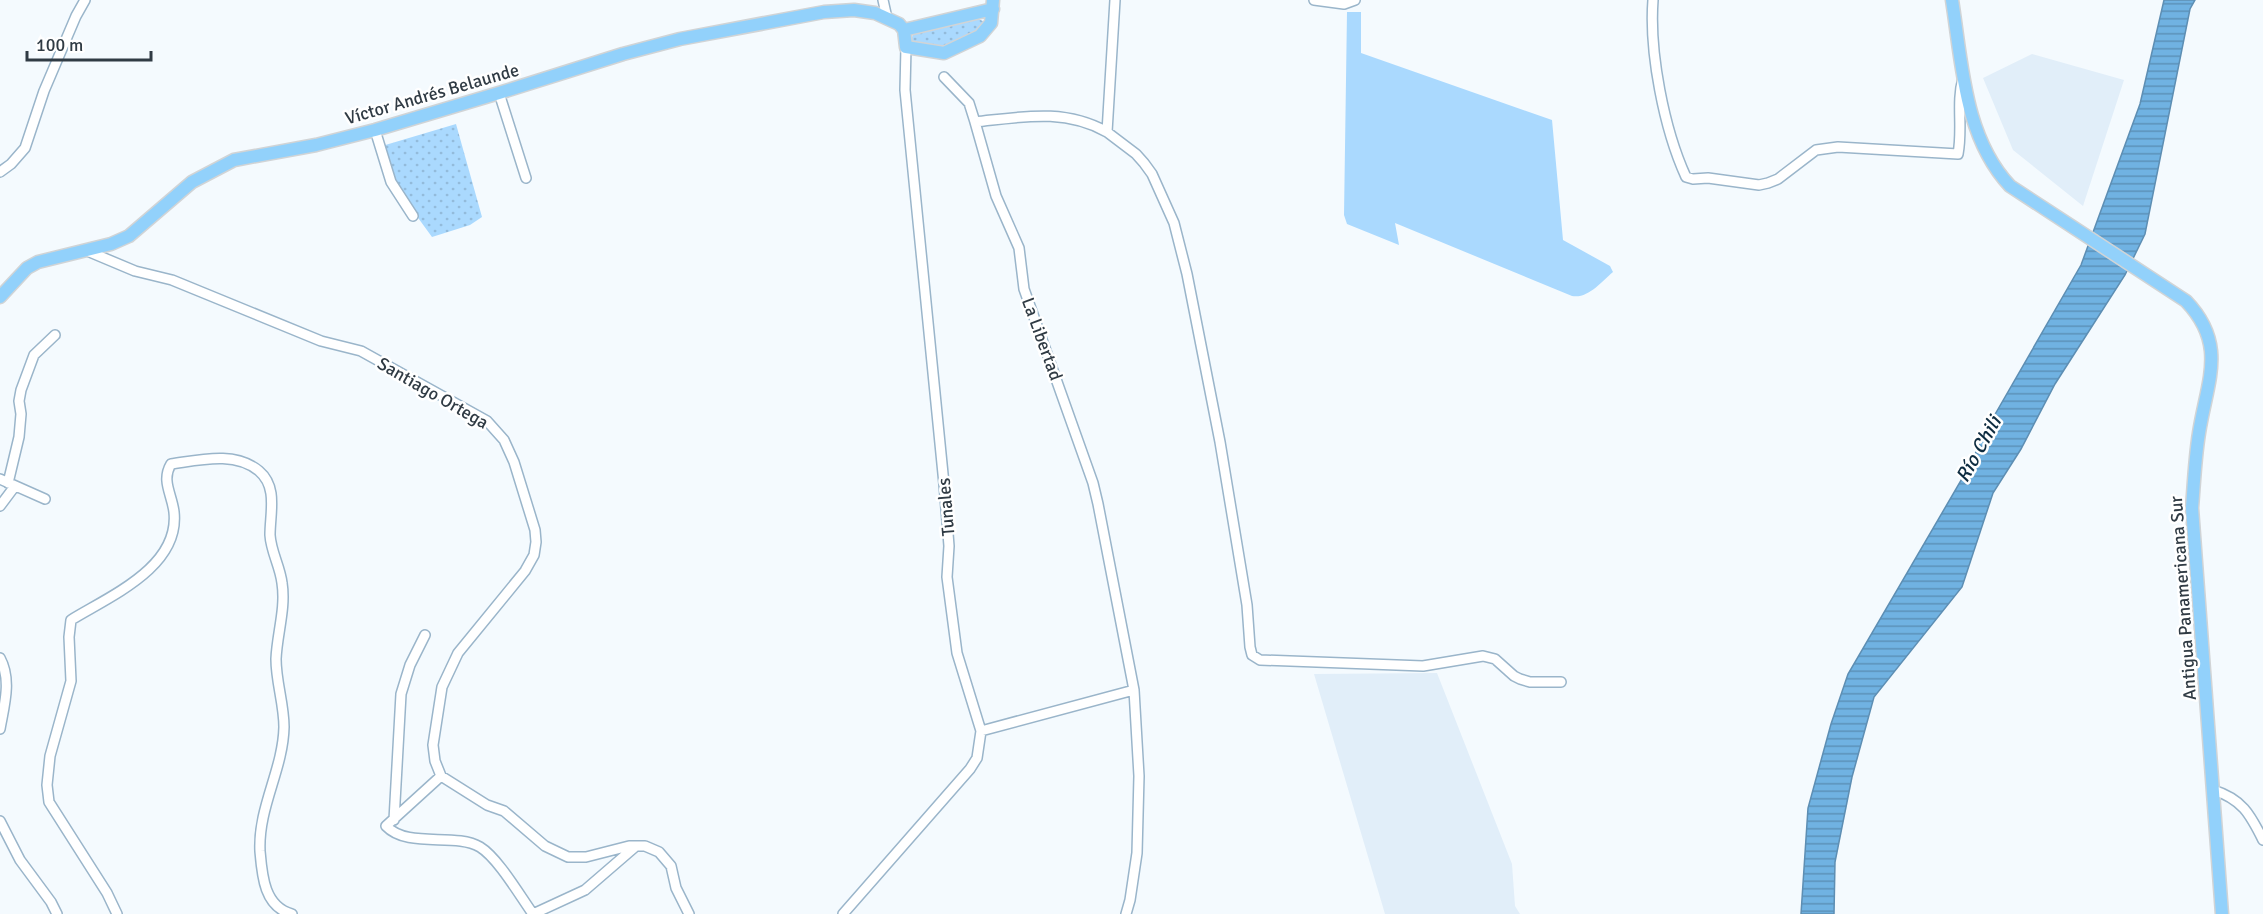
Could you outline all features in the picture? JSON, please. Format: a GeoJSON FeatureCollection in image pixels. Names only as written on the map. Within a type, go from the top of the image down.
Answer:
{"type":"FeatureCollection","features":[{"type":"Feature","properties":{"kind":"main road","name":"Antigua Panamericana Sur"},"geometry":{"type":"LineString","coordinates":[[1952,0],[1964,73],[1978,136],[1992,164],[2010,186],[2186,301],[2200,317],[2210,339],[2211,374],[2196,450],[2192,508],[2222,914]]}},
{"type":"Feature","properties":{"kind":"main road"},"geometry":{"type":"LineString","coordinates":[[993,4],[991,23],[980,36],[940,53],[906,47],[904,30],[993,4]]}},
{"type":"Feature","properties":{"kind":"main road","name":"Víctor Andrés Belaunde"},"geometry":{"type":"LineString","coordinates":[[0,297],[27,268],[38,262],[111,244],[129,236],[192,182],[228,163],[375,130],[623,54],[735,28],[824,12],[854,10],[875,13],[899,24],[904,30]]}},
{"type":"Feature","properties":{"kind":"street"},"geometry":{"type":"LineString","coordinates":[[0,172],[11,164],[25,148],[44,91],[85,0]]}},
{"type":"Feature","properties":{"kind":"street"},"geometry":{"type":"LineString","coordinates":[[883,0],[887,18]]}},
{"type":"Feature","properties":{"kind":"street"},"geometry":{"type":"LineString","coordinates":[[1107,132],[1115,0]]}},
{"type":"Feature","properties":{"kind":"street"},"geometry":{"type":"LineString","coordinates":[[1314,0],[1344,4],[1355,1]]}},
{"type":"Feature","properties":{"kind":"street"},"geometry":{"type":"LineString","coordinates":[[1653,0],[1654,55],[1667,119],[1682,169],[1686,177],[1693,179],[1708,178],[1759,185],[1778,179],[1816,150],[1838,147],[1958,154],[1962,132],[1959,93],[1964,73]]}},
{"type":"Feature","properties":{"kind":"street","name":"Tunales"},"geometry":{"type":"LineString","coordinates":[[843,914],[970,769],[976,758],[981,731],[957,653],[948,590],[949,546],[905,90],[906,47]]}},
{"type":"Feature","properties":{"kind":"street","name":"La Libertad"},"geometry":{"type":"LineString","coordinates":[[944,77],[969,103],[996,196],[1019,248],[1024,288],[1096,493],[1134,690],[1138,776],[1137,853],[1126,914]]}},
{"type":"Feature","properties":{"kind":"street"},"geometry":{"type":"LineString","coordinates":[[499,93],[526,178]]}},
{"type":"Feature","properties":{"kind":"street"},"geometry":{"type":"LineString","coordinates":[[975,122],[1048,115],[1084,122],[1107,132],[1122,143],[1136,154],[1152,174],[1174,223],[1182,253],[1220,442],[1247,605],[1252,655],[1260,660],[1423,666],[1483,656],[1495,659],[1520,679],[1530,682],[1561,682]]}},
{"type":"Feature","properties":{"kind":"street"},"geometry":{"type":"LineString","coordinates":[[375,130],[391,182],[413,216]]}},
{"type":"Feature","properties":{"kind":"street","name":"Santiago Ortega"},"geometry":{"type":"LineString","coordinates":[[85,250],[135,271],[172,280],[321,341],[361,351],[487,421],[504,440],[514,462],[535,530],[535,548],[525,571],[458,653],[442,687],[433,745],[435,760],[441,776]]}},
{"type":"Feature","properties":{"kind":"street"},"geometry":{"type":"LineString","coordinates":[[0,506],[19,437],[21,414],[18,401],[21,390],[34,355],[55,335]]}},
{"type":"Feature","properties":{"kind":"street"},"geometry":{"type":"LineString","coordinates":[[117,914],[107,893],[49,802],[47,785],[50,756],[72,681],[69,637],[71,620],[147,573],[163,556],[171,538],[174,513],[166,483],[166,472],[171,464],[214,458],[241,460],[260,471],[269,485],[273,504],[270,536],[273,555],[282,581],[284,600],[277,635],[276,663],[284,727],[277,774],[265,802],[260,850],[266,892],[273,905],[292,914]]}},
{"type":"Feature","properties":{"kind":"street"},"geometry":{"type":"LineString","coordinates":[[8,483],[45,500]]}},
{"type":"Feature","properties":{"kind":"street"},"geometry":{"type":"LineString","coordinates":[[394,820],[401,694],[410,665],[424,635]]}},
{"type":"Feature","properties":{"kind":"street"},"geometry":{"type":"LineString","coordinates":[[0,658],[5,667],[7,688],[0,729]]}},
{"type":"Feature","properties":{"kind":"street"},"geometry":{"type":"LineString","coordinates":[[981,731],[1134,690]]}},
{"type":"Feature","properties":{"kind":"street"},"geometry":{"type":"LineString","coordinates":[[636,846],[585,890],[533,914],[493,860],[480,847],[467,843],[404,837],[392,832],[386,826],[441,776],[487,805],[504,811],[545,846],[568,857],[586,857],[636,846],[645,846],[659,852],[671,866],[676,888],[689,914]]}},
{"type":"Feature","properties":{"kind":"street"},"geometry":{"type":"LineString","coordinates":[[2213,790],[2231,797],[2249,812],[2263,840]]}},
{"type":"Feature","properties":{"kind":"street"},"geometry":{"type":"LineString","coordinates":[[0,821],[20,860],[51,902],[57,914]]}},
{"type":"Feature","properties":{"kind":"shaded area"},"geometry":{"type":"Polygon","coordinates":[[[1347,12],[1361,12],[1361,53],[1552,120],[1563,240],[1610,266],[1613,272],[1589,292],[1572,296],[1395,223],[1399,245],[1347,224],[1344,215],[1347,12]]]}},
{"type":"Feature","properties":{"kind":"shaded area"},"geometry":{"type":"Polygon","coordinates":[[[978,19],[983,21],[985,27],[948,48],[917,48],[910,41],[914,33],[978,19]]]}},
{"type":"Feature","properties":{"kind":"shaded area"},"geometry":{"type":"Polygon","coordinates":[[[2032,54],[2124,80],[2083,206],[2013,150],[1983,78],[2032,54]]]}},
{"type":"Feature","properties":{"kind":"shaded area"},"geometry":{"type":"Polygon","coordinates":[[[456,124],[482,217],[470,225],[432,237],[392,182],[382,146],[456,124]]]}},
{"type":"Feature","properties":{"kind":"shaded area"},"geometry":{"type":"Polygon","coordinates":[[[1437,673],[1512,864],[1515,906],[1520,914],[1385,914],[1314,674],[1437,673]]]}},
{"type":"Feature","properties":{"kind":"water","name":"Río Chili"},"geometry":{"type":"Polygon","coordinates":[[[2164,0],[2195,0],[2190,9],[2145,234],[2125,275],[2055,384],[2021,449],[1993,493],[1962,587],[1874,697],[1852,777],[1835,862],[1834,914],[1801,914],[1808,808],[1831,724],[1848,674],[1970,465],[1986,430],[2081,265],[2140,104],[2164,0]]]}}]}
